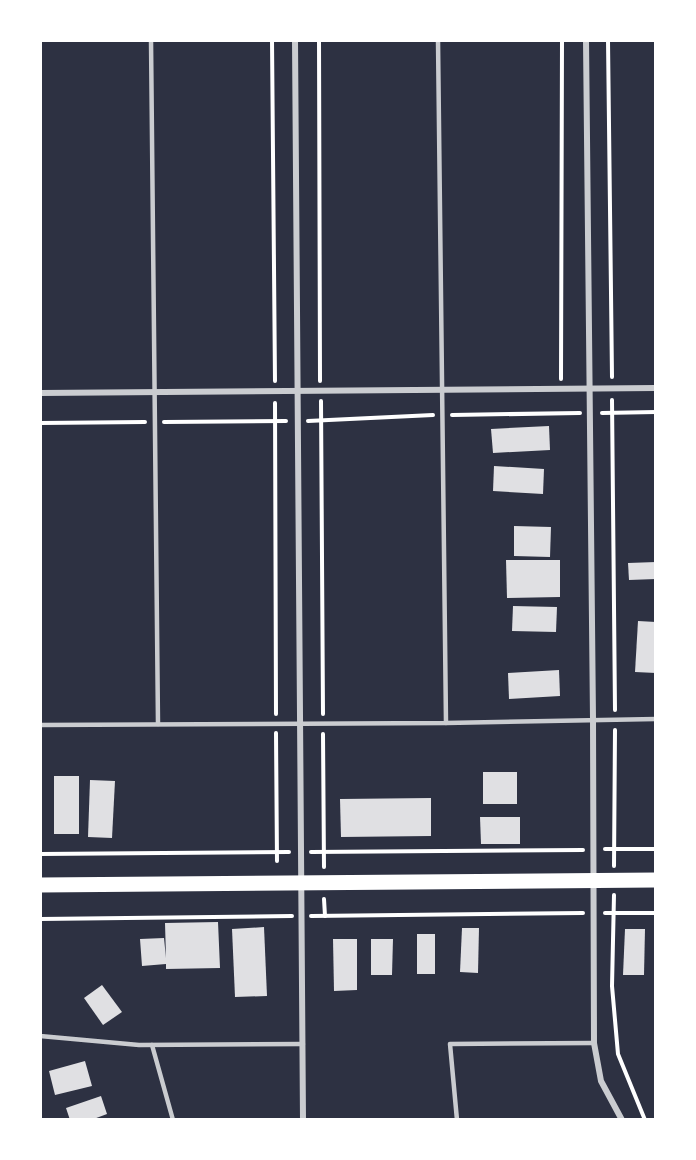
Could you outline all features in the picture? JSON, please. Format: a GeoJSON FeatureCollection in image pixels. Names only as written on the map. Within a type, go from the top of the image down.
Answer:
{"type":"FeatureCollection","features":[{"type":"Feature","properties":{"kind":"main road"},"geometry":{"type":"LineString","coordinates":[[40,885],[656,880]]}},
{"type":"Feature","properties":{"kind":"street"},"geometry":{"type":"LineString","coordinates":[[295,40],[303,1119]]}},
{"type":"Feature","properties":{"kind":"street"},"geometry":{"type":"LineString","coordinates":[[586,40],[594,1042],[601,1081],[622,1119]]}},
{"type":"Feature","properties":{"kind":"street"},"geometry":{"type":"LineString","coordinates":[[40,393],[656,388]]}},
{"type":"Feature","properties":{"kind":"lane"},"geometry":{"type":"LineString","coordinates":[[151,40],[158,723]]}},
{"type":"Feature","properties":{"kind":"lane"},"geometry":{"type":"LineString","coordinates":[[438,40],[446,723]]}},
{"type":"Feature","properties":{"kind":"lane"},"geometry":{"type":"LineString","coordinates":[[40,725],[446,723],[593,718],[656,719]]}},
{"type":"Feature","properties":{"kind":"lane"},"geometry":{"type":"LineString","coordinates":[[40,1036],[152,1045],[303,1044]]}},
{"type":"Feature","properties":{"kind":"lane"},"geometry":{"type":"LineString","coordinates":[[457,1119],[450,1044],[594,1042]]}},
{"type":"Feature","properties":{"kind":"lane"},"geometry":{"type":"LineString","coordinates":[[152,1045],[173,1119]]}},
{"type":"Feature","properties":{"kind":"path"},"geometry":{"type":"LineString","coordinates":[[272,40],[277,861]]}},
{"type":"Feature","properties":{"kind":"path"},"geometry":{"type":"LineString","coordinates":[[319,40],[325,916]]}},
{"type":"Feature","properties":{"kind":"path"},"geometry":{"type":"LineString","coordinates":[[561,388],[562,40]]}},
{"type":"Feature","properties":{"kind":"path"},"geometry":{"type":"LineString","coordinates":[[608,40],[615,719],[612,986],[618,1054],[645,1119]]}},
{"type":"Feature","properties":{"kind":"path"},"geometry":{"type":"LineString","coordinates":[[40,423],[274,422],[442,415],[656,412]]}},
{"type":"Feature","properties":{"kind":"path"},"geometry":{"type":"LineString","coordinates":[[40,854],[656,849]]}},
{"type":"Feature","properties":{"kind":"path"},"geometry":{"type":"LineString","coordinates":[[40,919],[656,913]]}},
{"type":"Feature","properties":{"kind":"building"},"geometry":{"type":"Polygon","coordinates":[[[549,426],[550,450],[493,453],[491,429],[549,426]]]}},
{"type":"Feature","properties":{"kind":"building"},"geometry":{"type":"Polygon","coordinates":[[[494,466],[544,469],[543,494],[493,491],[494,466]]]}},
{"type":"Feature","properties":{"kind":"building"},"geometry":{"type":"Polygon","coordinates":[[[514,526],[551,527],[550,557],[514,556],[514,526]]]}},
{"type":"Feature","properties":{"kind":"building"},"geometry":{"type":"Polygon","coordinates":[[[506,560],[560,560],[560,597],[507,598],[506,560]]]}},
{"type":"Feature","properties":{"kind":"building"},"geometry":{"type":"Polygon","coordinates":[[[656,562],[656,579],[629,580],[628,563],[656,562]]]}},
{"type":"Feature","properties":{"kind":"building"},"geometry":{"type":"Polygon","coordinates":[[[513,606],[557,607],[556,632],[512,631],[513,606]]]}},
{"type":"Feature","properties":{"kind":"building"},"geometry":{"type":"Polygon","coordinates":[[[638,621],[656,622],[656,673],[635,672],[638,621]]]}},
{"type":"Feature","properties":{"kind":"building"},"geometry":{"type":"Polygon","coordinates":[[[559,670],[560,696],[509,699],[508,673],[559,670]]]}},
{"type":"Feature","properties":{"kind":"building"},"geometry":{"type":"Polygon","coordinates":[[[483,772],[517,772],[517,804],[483,804],[483,772]]]}},
{"type":"Feature","properties":{"kind":"building"},"geometry":{"type":"Polygon","coordinates":[[[54,776],[79,776],[79,834],[54,834],[54,776]]]}},
{"type":"Feature","properties":{"kind":"building"},"geometry":{"type":"Polygon","coordinates":[[[90,780],[115,781],[112,838],[88,837],[90,780]]]}},
{"type":"Feature","properties":{"kind":"building"},"geometry":{"type":"Polygon","coordinates":[[[431,798],[431,836],[341,837],[340,799],[431,798]]]}},
{"type":"Feature","properties":{"kind":"building"},"geometry":{"type":"Polygon","coordinates":[[[480,817],[520,817],[520,844],[481,844],[480,817]]]}},
{"type":"Feature","properties":{"kind":"building"},"geometry":{"type":"Polygon","coordinates":[[[218,922],[220,968],[166,969],[166,964],[142,966],[140,939],[164,938],[166,958],[165,923],[218,922]]]}},
{"type":"Feature","properties":{"kind":"building"},"geometry":{"type":"Polygon","coordinates":[[[264,927],[267,996],[235,997],[232,929],[264,927]]]}},
{"type":"Feature","properties":{"kind":"building"},"geometry":{"type":"Polygon","coordinates":[[[462,928],[479,928],[478,973],[460,972],[462,928]]]}},
{"type":"Feature","properties":{"kind":"building"},"geometry":{"type":"Polygon","coordinates":[[[625,929],[645,929],[644,975],[623,975],[625,929]]]}},
{"type":"Feature","properties":{"kind":"building"},"geometry":{"type":"Polygon","coordinates":[[[417,934],[435,934],[435,974],[417,974],[417,934]]]}},
{"type":"Feature","properties":{"kind":"building"},"geometry":{"type":"Polygon","coordinates":[[[333,939],[357,939],[357,990],[334,991],[333,939]]]}},
{"type":"Feature","properties":{"kind":"building"},"geometry":{"type":"Polygon","coordinates":[[[371,939],[393,939],[392,975],[371,975],[371,939]]]}},
{"type":"Feature","properties":{"kind":"building"},"geometry":{"type":"Polygon","coordinates":[[[102,985],[122,1012],[103,1025],[84,998],[102,985]]]}},
{"type":"Feature","properties":{"kind":"building"},"geometry":{"type":"Polygon","coordinates":[[[85,1061],[92,1086],[55,1095],[49,1071],[85,1061]]]}},
{"type":"Feature","properties":{"kind":"building"},"geometry":{"type":"Polygon","coordinates":[[[101,1096],[107,1114],[91,1120],[70,1120],[66,1108],[101,1096]]]}}]}
